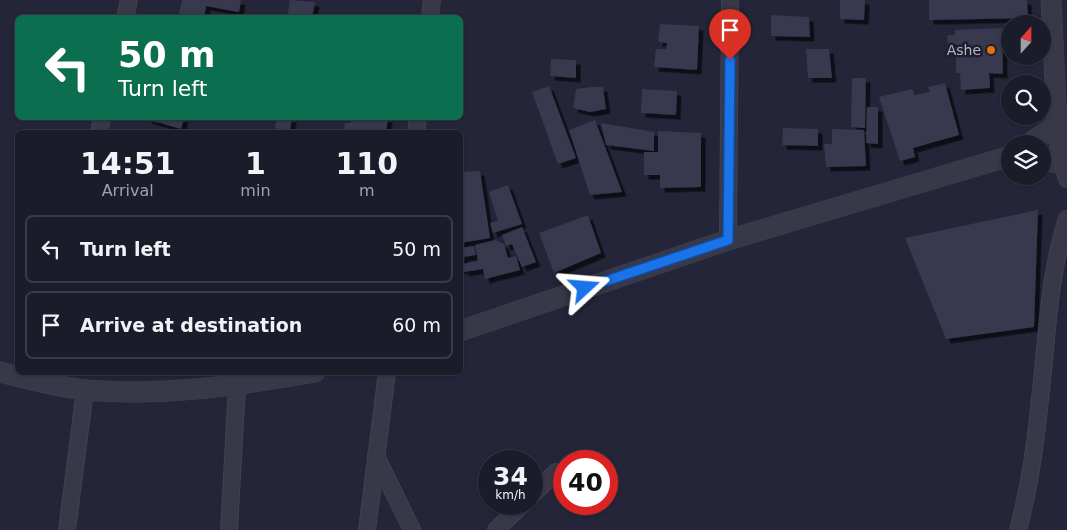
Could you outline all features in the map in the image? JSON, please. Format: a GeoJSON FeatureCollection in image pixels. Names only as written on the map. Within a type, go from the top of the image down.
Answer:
{"type":"FeatureCollection","features":[{"type":"Feature","properties":{"kind":"street"},"geometry":{"type":"LineString","coordinates":[[126,15],[129,0]]}},
{"type":"Feature","properties":{"kind":"street"},"geometry":{"type":"LineString","coordinates":[[430,15],[432,0]]}},
{"type":"Feature","properties":{"kind":"street"},"geometry":{"type":"LineString","coordinates":[[728,240],[730,0]]}},
{"type":"Feature","properties":{"kind":"street"},"geometry":{"type":"LineString","coordinates":[[1051,0],[1062,122],[1060,166]]}},
{"type":"Feature","properties":{"kind":"street"},"geometry":{"type":"LineString","coordinates":[[1043,135],[1062,122]]}},
{"type":"Feature","properties":{"kind":"street"},"geometry":{"type":"LineString","coordinates":[[463,330],[728,240],[1001,159]]}},
{"type":"Feature","properties":{"kind":"street"},"geometry":{"type":"LineString","coordinates":[[1018,530],[1024,509],[1037,435],[1051,292],[1059,244],[1067,219]]}},
{"type":"Feature","properties":{"kind":"street"},"geometry":{"type":"LineString","coordinates":[[0,372],[15,374]]}},
{"type":"Feature","properties":{"kind":"street"},"geometry":{"type":"LineString","coordinates":[[26,375],[44,377],[85,390],[137,392],[237,386],[298,375]]}},
{"type":"Feature","properties":{"kind":"street"},"geometry":{"type":"LineString","coordinates":[[367,530],[387,375]]}},
{"type":"Feature","properties":{"kind":"street"},"geometry":{"type":"LineString","coordinates":[[229,530],[237,386]]}},
{"type":"Feature","properties":{"kind":"street"},"geometry":{"type":"LineString","coordinates":[[67,530],[85,390]]}},
{"type":"Feature","properties":{"kind":"street"},"geometry":{"type":"LineString","coordinates":[[376,456],[412,530]]}},
{"type":"Feature","properties":{"kind":"street"},"geometry":{"type":"LineString","coordinates":[[543,484],[553,475]]}},
{"type":"Feature","properties":{"kind":"street"},"geometry":{"type":"LineString","coordinates":[[496,530],[512,515]]}},
{"type":"Feature","properties":{"kind":"building"},"geometry":{"type":"Polygon","coordinates":[[[182,0],[241,0],[239,12],[206,6],[204,15],[179,15],[182,0]]]}},
{"type":"Feature","properties":{"kind":"building"},"geometry":{"type":"Polygon","coordinates":[[[290,0],[315,2],[313,15],[288,15],[290,0]]]}},
{"type":"Feature","properties":{"kind":"building"},"geometry":{"type":"Polygon","coordinates":[[[840,0],[865,0],[864,20],[840,19],[840,0]]]}},
{"type":"Feature","properties":{"kind":"building"},"geometry":{"type":"Polygon","coordinates":[[[929,0],[1027,0],[1028,15],[1001,15],[1001,19],[929,20],[929,0]]]}},
{"type":"Feature","properties":{"kind":"building"},"geometry":{"type":"Polygon","coordinates":[[[771,15],[809,17],[810,37],[771,36],[771,15]]]}},
{"type":"Feature","properties":{"kind":"building"},"geometry":{"type":"Polygon","coordinates":[[[660,24],[699,26],[697,70],[654,67],[656,49],[666,49],[667,43],[658,42],[660,24]]]}},
{"type":"Feature","properties":{"kind":"building"},"geometry":{"type":"Polygon","coordinates":[[[1001,28],[1001,65],[1003,65],[1003,74],[989,73],[990,88],[961,90],[960,73],[956,73],[956,44],[948,44],[947,35],[955,35],[955,30],[1001,28]]]}},
{"type":"Feature","properties":{"kind":"building"},"geometry":{"type":"Polygon","coordinates":[[[806,49],[829,49],[832,78],[808,78],[806,49]]]}},
{"type":"Feature","properties":{"kind":"building"},"geometry":{"type":"Polygon","coordinates":[[[551,59],[576,60],[576,78],[550,76],[551,59]]]}},
{"type":"Feature","properties":{"kind":"building"},"geometry":{"type":"Polygon","coordinates":[[[852,78],[866,78],[865,128],[851,127],[852,78]]]}},
{"type":"Feature","properties":{"kind":"building"},"geometry":{"type":"Polygon","coordinates":[[[945,83],[959,135],[913,148],[915,157],[900,161],[879,97],[912,89],[915,95],[930,92],[928,87],[945,83]]]}},
{"type":"Feature","properties":{"kind":"building"},"geometry":{"type":"Polygon","coordinates":[[[549,86],[576,158],[558,164],[532,92],[549,86]]]}},
{"type":"Feature","properties":{"kind":"building"},"geometry":{"type":"Polygon","coordinates":[[[603,87],[606,109],[590,112],[573,108],[576,89],[603,87]]]}},
{"type":"Feature","properties":{"kind":"building"},"geometry":{"type":"Polygon","coordinates":[[[642,89],[677,91],[676,115],[641,113],[642,89]]]}},
{"type":"Feature","properties":{"kind":"building"},"geometry":{"type":"Polygon","coordinates":[[[867,107],[878,107],[878,144],[866,143],[867,107]]]}},
{"type":"Feature","properties":{"kind":"building"},"geometry":{"type":"Polygon","coordinates":[[[150,120],[183,120],[181,129],[150,120]]]}},
{"type":"Feature","properties":{"kind":"building"},"geometry":{"type":"Polygon","coordinates":[[[277,120],[292,120],[290,130],[275,128],[277,120]]]}},
{"type":"Feature","properties":{"kind":"building"},"geometry":{"type":"Polygon","coordinates":[[[351,120],[388,120],[386,130],[344,130],[345,123],[350,123],[351,120]]]}},
{"type":"Feature","properties":{"kind":"building"},"geometry":{"type":"Polygon","coordinates":[[[595,120],[622,192],[590,195],[569,130],[595,120]]]}},
{"type":"Feature","properties":{"kind":"building"},"geometry":{"type":"Polygon","coordinates":[[[601,123],[654,132],[654,151],[606,145],[601,123]]]}},
{"type":"Feature","properties":{"kind":"building"},"geometry":{"type":"Polygon","coordinates":[[[783,128],[818,129],[818,146],[782,145],[783,128]]]}},
{"type":"Feature","properties":{"kind":"building"},"geometry":{"type":"Polygon","coordinates":[[[832,129],[864,130],[866,166],[826,167],[824,144],[832,144],[832,129]]]}},
{"type":"Feature","properties":{"kind":"building"},"geometry":{"type":"Polygon","coordinates":[[[658,131],[701,133],[701,187],[660,188],[660,175],[644,175],[644,152],[658,152],[658,131]]]}},
{"type":"Feature","properties":{"kind":"building"},"geometry":{"type":"Polygon","coordinates":[[[480,171],[490,238],[463,242],[463,172],[480,171]]]}},
{"type":"Feature","properties":{"kind":"building"},"geometry":{"type":"Polygon","coordinates":[[[508,185],[522,224],[493,233],[490,223],[498,221],[489,192],[508,185]]]}},
{"type":"Feature","properties":{"kind":"building"},"geometry":{"type":"Polygon","coordinates":[[[1038,210],[1034,327],[946,339],[905,238],[1038,210]]]}},
{"type":"Feature","properties":{"kind":"building"},"geometry":{"type":"Polygon","coordinates":[[[588,215],[601,253],[554,273],[539,233],[588,215]]]}},
{"type":"Feature","properties":{"kind":"building"},"geometry":{"type":"Polygon","coordinates":[[[522,227],[536,262],[522,267],[512,244],[506,246],[502,235],[522,227]]]}},
{"type":"Feature","properties":{"kind":"building"},"geometry":{"type":"Polygon","coordinates":[[[495,240],[504,244],[508,258],[516,256],[520,270],[485,279],[483,269],[464,272],[463,264],[478,261],[475,245],[495,240]]]}},
{"type":"Feature","properties":{"kind":"building"},"geometry":{"type":"Polygon","coordinates":[[[474,246],[476,255],[463,257],[463,248],[474,246]]]}},
{"type":"Feature","properties":{"kind":"place","name":"Ashe"},"geometry":{"type":"Point","coordinates":[991,50]}},
{"type":"Feature","properties":{"kind":"route"},"geometry":{"type":"LineString","coordinates":[[585,288],[728,240],[730,60]]}}]}
